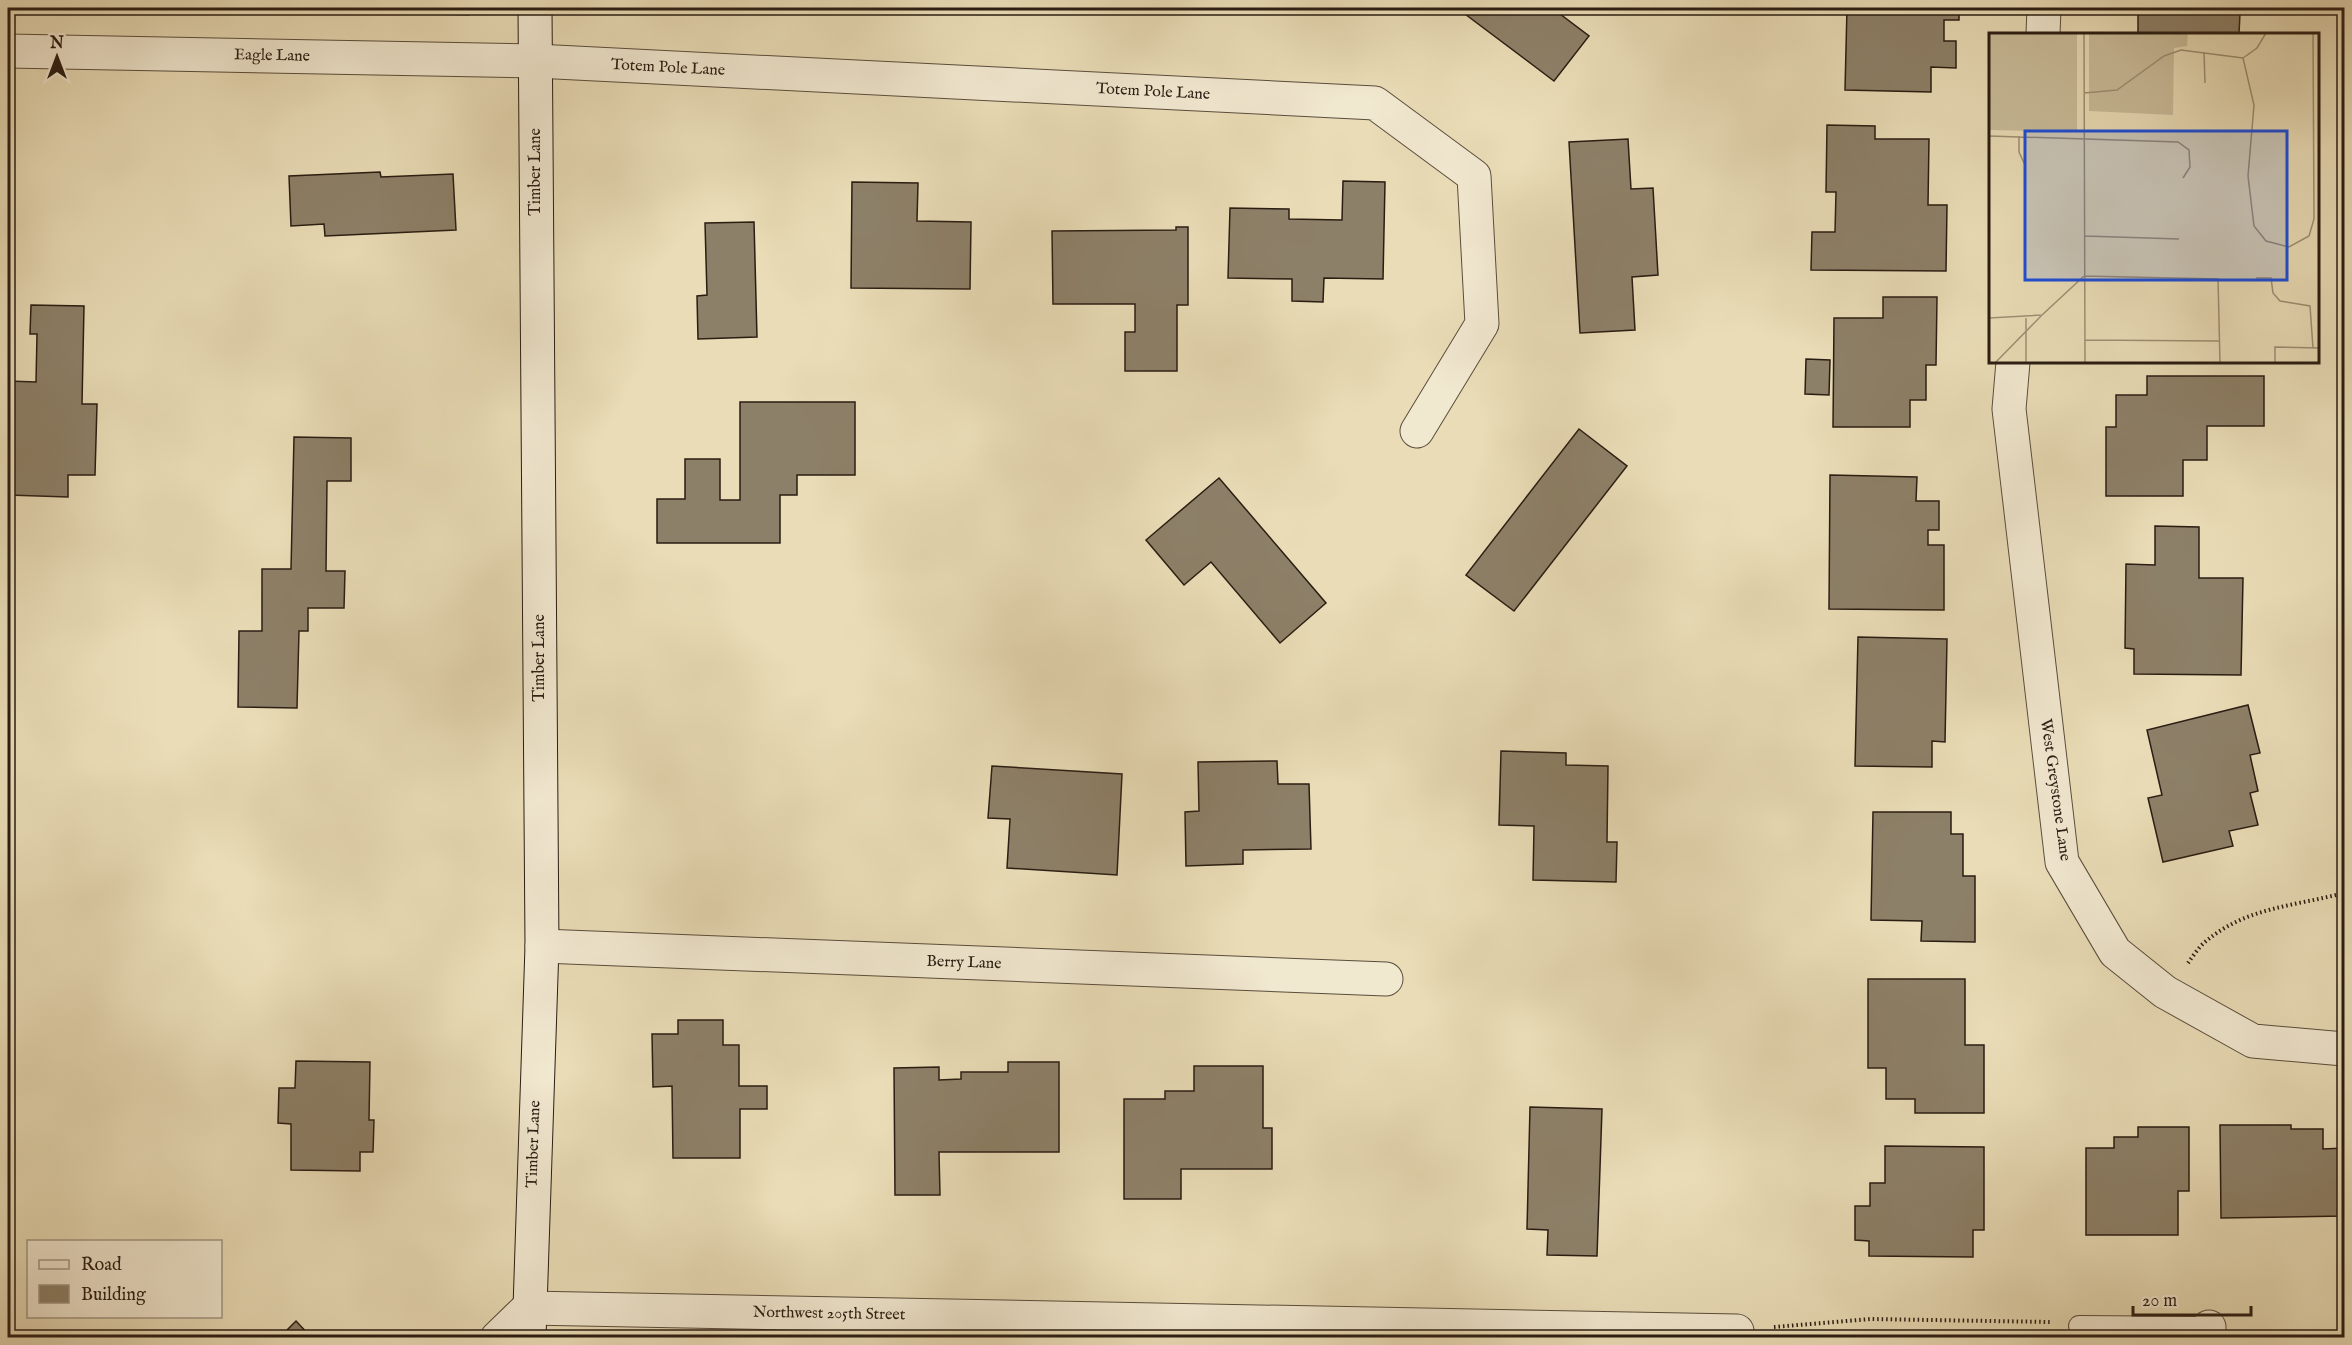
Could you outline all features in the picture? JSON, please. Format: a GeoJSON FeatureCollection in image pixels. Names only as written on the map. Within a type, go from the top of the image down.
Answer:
{"type":"FeatureCollection","features":[{"type":"Feature","properties":{"kind":"street","name":"Timber Lane"},"geometry":{"type":"LineString","coordinates":[[528,1323],[542,946],[535,8]]}},
{"type":"Feature","properties":{"kind":"street"},"geometry":{"type":"LineString","coordinates":[[2043,33],[2044,8]]}},
{"type":"Feature","properties":{"kind":"street","name":"Eagle Lane"},"geometry":{"type":"LineString","coordinates":[[8,51],[536,62]]}},
{"type":"Feature","properties":{"kind":"street","name":"Totem Pole Lane"},"geometry":{"type":"LineString","coordinates":[[536,62],[1375,103],[1474,176],[1482,324],[1417,430]]}},
{"type":"Feature","properties":{"kind":"street","name":"West Greystone Lane"},"geometry":{"type":"LineString","coordinates":[[2013,363],[2008,410],[2062,862],[2115,952],[2165,992],[2253,1041],[2344,1049]]}},
{"type":"Feature","properties":{"kind":"street","name":"Berry Lane"},"geometry":{"type":"LineString","coordinates":[[542,946],[1386,979]]}},
{"type":"Feature","properties":{"kind":"street"},"geometry":{"type":"LineString","coordinates":[[496,1338],[528,1323]]}},
{"type":"Feature","properties":{"kind":"street","name":"Northwest 205th Street"},"geometry":{"type":"LineString","coordinates":[[528,1323],[1737,1334]]}},
{"type":"Feature","properties":{"kind":"lane"},"geometry":{"type":"LineString","coordinates":[[2079,1326],[2209,1332]]}},
{"type":"Feature","properties":{"kind":"path"},"geometry":{"type":"LineString","coordinates":[[2165,992],[2204,942],[2236,921],[2286,904],[2344,893]]}},
{"type":"Feature","properties":{"kind":"path"},"geometry":{"type":"LineString","coordinates":[[1737,1334],[1870,1319],[2049,1322],[2079,1326]]}},
{"type":"Feature","properties":{"kind":"shaded area"},"geometry":{"type":"Polygon","coordinates":[[[206,8],[468,8],[469,15],[206,8]]]}},
{"type":"Feature","properties":{"kind":"building"},"geometry":{"type":"Polygon","coordinates":[[[1457,8],[1552,8],[1589,36],[1554,81],[1457,8]]]}},
{"type":"Feature","properties":{"kind":"building"},"geometry":{"type":"Polygon","coordinates":[[[1847,8],[1959,8],[1959,20],[1944,20],[1944,41],[1956,41],[1956,68],[1931,67],[1931,92],[1845,90],[1847,8]]]}},
{"type":"Feature","properties":{"kind":"building"},"geometry":{"type":"Polygon","coordinates":[[[2138,8],[2188,8],[2188,13],[2240,13],[2239,33],[2138,33],[2138,8]]]}},
{"type":"Feature","properties":{"kind":"building"},"geometry":{"type":"Polygon","coordinates":[[[1827,125],[1875,126],[1875,139],[1929,139],[1928,205],[1947,205],[1946,271],[1811,270],[1812,232],[1835,232],[1836,192],[1826,192],[1827,125]]]}},
{"type":"Feature","properties":{"kind":"building"},"geometry":{"type":"Polygon","coordinates":[[[1628,139],[1631,189],[1653,188],[1658,275],[1632,277],[1635,330],[1580,333],[1569,142],[1628,139]]]}},
{"type":"Feature","properties":{"kind":"building"},"geometry":{"type":"Polygon","coordinates":[[[380,172],[381,177],[453,174],[456,230],[325,236],[324,224],[291,226],[289,176],[380,172]]]}},
{"type":"Feature","properties":{"kind":"building"},"geometry":{"type":"Polygon","coordinates":[[[1343,181],[1385,182],[1383,279],[1324,278],[1323,302],[1292,301],[1292,279],[1228,278],[1230,208],[1289,209],[1289,219],[1342,220],[1343,181]]]}},
{"type":"Feature","properties":{"kind":"building"},"geometry":{"type":"Polygon","coordinates":[[[852,182],[918,183],[917,221],[971,222],[970,289],[851,288],[852,182]]]}},
{"type":"Feature","properties":{"kind":"building"},"geometry":{"type":"Polygon","coordinates":[[[754,222],[757,337],[698,339],[697,296],[707,295],[705,223],[754,222]]]}},
{"type":"Feature","properties":{"kind":"building"},"geometry":{"type":"Polygon","coordinates":[[[1176,227],[1188,227],[1188,305],[1177,305],[1177,371],[1125,371],[1125,332],[1135,332],[1135,304],[1053,304],[1052,231],[1176,230],[1176,227]]]}},
{"type":"Feature","properties":{"kind":"building"},"geometry":{"type":"Polygon","coordinates":[[[1883,297],[1937,297],[1936,365],[1926,365],[1926,400],[1910,400],[1910,427],[1833,427],[1834,318],[1883,318],[1883,297]]]}},
{"type":"Feature","properties":{"kind":"building"},"geometry":{"type":"Polygon","coordinates":[[[31,305],[84,306],[82,404],[97,404],[95,475],[68,475],[68,497],[8,495],[8,381],[36,382],[37,334],[30,334],[31,305]]]}},
{"type":"Feature","properties":{"kind":"building"},"geometry":{"type":"Polygon","coordinates":[[[1806,359],[1830,360],[1829,395],[1805,394],[1806,359]]]}},
{"type":"Feature","properties":{"kind":"building"},"geometry":{"type":"Polygon","coordinates":[[[2147,376],[2264,376],[2264,426],[2207,426],[2207,460],[2183,460],[2183,496],[2106,496],[2106,427],[2116,427],[2116,395],[2147,395],[2147,376]]]}},
{"type":"Feature","properties":{"kind":"building"},"geometry":{"type":"Polygon","coordinates":[[[740,402],[855,402],[855,475],[797,475],[797,495],[780,495],[780,543],[657,543],[657,499],[685,499],[685,459],[720,459],[720,500],[740,500],[740,402]]]}},
{"type":"Feature","properties":{"kind":"building"},"geometry":{"type":"Polygon","coordinates":[[[1579,429],[1627,466],[1514,611],[1466,575],[1579,429]]]}},
{"type":"Feature","properties":{"kind":"building"},"geometry":{"type":"Polygon","coordinates":[[[294,437],[351,438],[351,481],[327,481],[326,571],[345,571],[344,608],[308,608],[308,631],[299,631],[297,708],[238,707],[239,631],[262,631],[262,569],[291,569],[294,437]]]}},
{"type":"Feature","properties":{"kind":"building"},"geometry":{"type":"Polygon","coordinates":[[[1830,475],[1917,477],[1916,501],[1939,501],[1939,530],[1928,530],[1928,545],[1944,545],[1944,610],[1829,609],[1830,475]]]}},
{"type":"Feature","properties":{"kind":"building"},"geometry":{"type":"Polygon","coordinates":[[[1219,478],[1326,603],[1280,643],[1211,562],[1184,585],[1146,540],[1219,478]]]}},
{"type":"Feature","properties":{"kind":"building"},"geometry":{"type":"Polygon","coordinates":[[[2155,526],[2199,527],[2199,578],[2243,578],[2241,675],[2134,674],[2134,649],[2125,648],[2126,564],[2155,565],[2155,526]]]}},
{"type":"Feature","properties":{"kind":"building"},"geometry":{"type":"Polygon","coordinates":[[[1858,637],[1947,639],[1945,742],[1932,741],[1932,767],[1855,766],[1858,637]]]}},
{"type":"Feature","properties":{"kind":"building"},"geometry":{"type":"Polygon","coordinates":[[[2248,705],[2260,753],[2250,755],[2258,791],[2250,793],[2258,825],[2229,831],[2233,846],[2163,862],[2148,798],[2162,795],[2147,730],[2248,705]]]}},
{"type":"Feature","properties":{"kind":"building"},"geometry":{"type":"Polygon","coordinates":[[[1501,751],[1566,753],[1566,765],[1608,766],[1607,842],[1617,842],[1616,882],[1533,880],[1534,826],[1499,825],[1501,751]]]}},
{"type":"Feature","properties":{"kind":"building"},"geometry":{"type":"Polygon","coordinates":[[[1277,761],[1278,784],[1309,784],[1311,849],[1243,850],[1243,864],[1186,866],[1185,812],[1199,811],[1198,762],[1277,761]]]}},
{"type":"Feature","properties":{"kind":"building"},"geometry":{"type":"Polygon","coordinates":[[[992,766],[1122,774],[1117,875],[1007,868],[1010,819],[988,818],[992,766]]]}},
{"type":"Feature","properties":{"kind":"building"},"geometry":{"type":"Polygon","coordinates":[[[1873,812],[1951,812],[1951,834],[1963,834],[1963,876],[1975,876],[1975,942],[1921,941],[1922,921],[1871,920],[1873,812]]]}},
{"type":"Feature","properties":{"kind":"building"},"geometry":{"type":"Polygon","coordinates":[[[1868,979],[1965,979],[1965,1045],[1984,1045],[1984,1113],[1915,1113],[1915,1099],[1886,1099],[1886,1068],[1868,1068],[1868,979]]]}},
{"type":"Feature","properties":{"kind":"building"},"geometry":{"type":"Polygon","coordinates":[[[678,1020],[723,1020],[723,1045],[739,1045],[739,1086],[767,1086],[767,1109],[740,1109],[740,1158],[673,1158],[672,1086],[653,1087],[652,1034],[678,1034],[678,1020]]]}},
{"type":"Feature","properties":{"kind":"building"},"geometry":{"type":"Polygon","coordinates":[[[296,1061],[370,1062],[369,1120],[374,1120],[373,1152],[360,1152],[360,1171],[291,1170],[291,1124],[278,1123],[279,1088],[295,1088],[296,1061]]]}},
{"type":"Feature","properties":{"kind":"building"},"geometry":{"type":"Polygon","coordinates":[[[1008,1062],[1059,1062],[1059,1152],[939,1152],[940,1195],[895,1195],[894,1068],[939,1067],[939,1080],[961,1079],[961,1072],[1008,1072],[1008,1062]]]}},
{"type":"Feature","properties":{"kind":"building"},"geometry":{"type":"Polygon","coordinates":[[[1194,1066],[1263,1066],[1263,1128],[1272,1128],[1272,1169],[1181,1169],[1181,1199],[1124,1199],[1124,1099],[1165,1099],[1165,1091],[1194,1091],[1194,1066]]]}},
{"type":"Feature","properties":{"kind":"building"},"geometry":{"type":"Polygon","coordinates":[[[1530,1107],[1602,1109],[1597,1256],[1547,1255],[1548,1230],[1527,1229],[1530,1107]]]}},
{"type":"Feature","properties":{"kind":"building"},"geometry":{"type":"Polygon","coordinates":[[[2220,1125],[2291,1125],[2291,1129],[2323,1129],[2323,1149],[2344,1148],[2344,1216],[2221,1218],[2220,1125]]]}},
{"type":"Feature","properties":{"kind":"building"},"geometry":{"type":"Polygon","coordinates":[[[2138,1127],[2189,1127],[2189,1191],[2178,1191],[2178,1235],[2086,1235],[2086,1148],[2114,1148],[2114,1137],[2138,1137],[2138,1127]]]}},
{"type":"Feature","properties":{"kind":"building"},"geometry":{"type":"Polygon","coordinates":[[[1885,1146],[1984,1147],[1984,1230],[1973,1230],[1973,1257],[1869,1256],[1869,1241],[1855,1240],[1855,1206],[1870,1206],[1870,1183],[1885,1183],[1885,1146]]]}},
{"type":"Feature","properties":{"kind":"building"},"geometry":{"type":"Polygon","coordinates":[[[296,1321],[312,1338],[279,1338],[296,1321]]]}},
{"type":"Feature","properties":{"kind":"building"},"geometry":{"type":"Polygon","coordinates":[[[614,1335],[661,1335],[661,1338],[614,1338],[614,1335]]]}}]}
